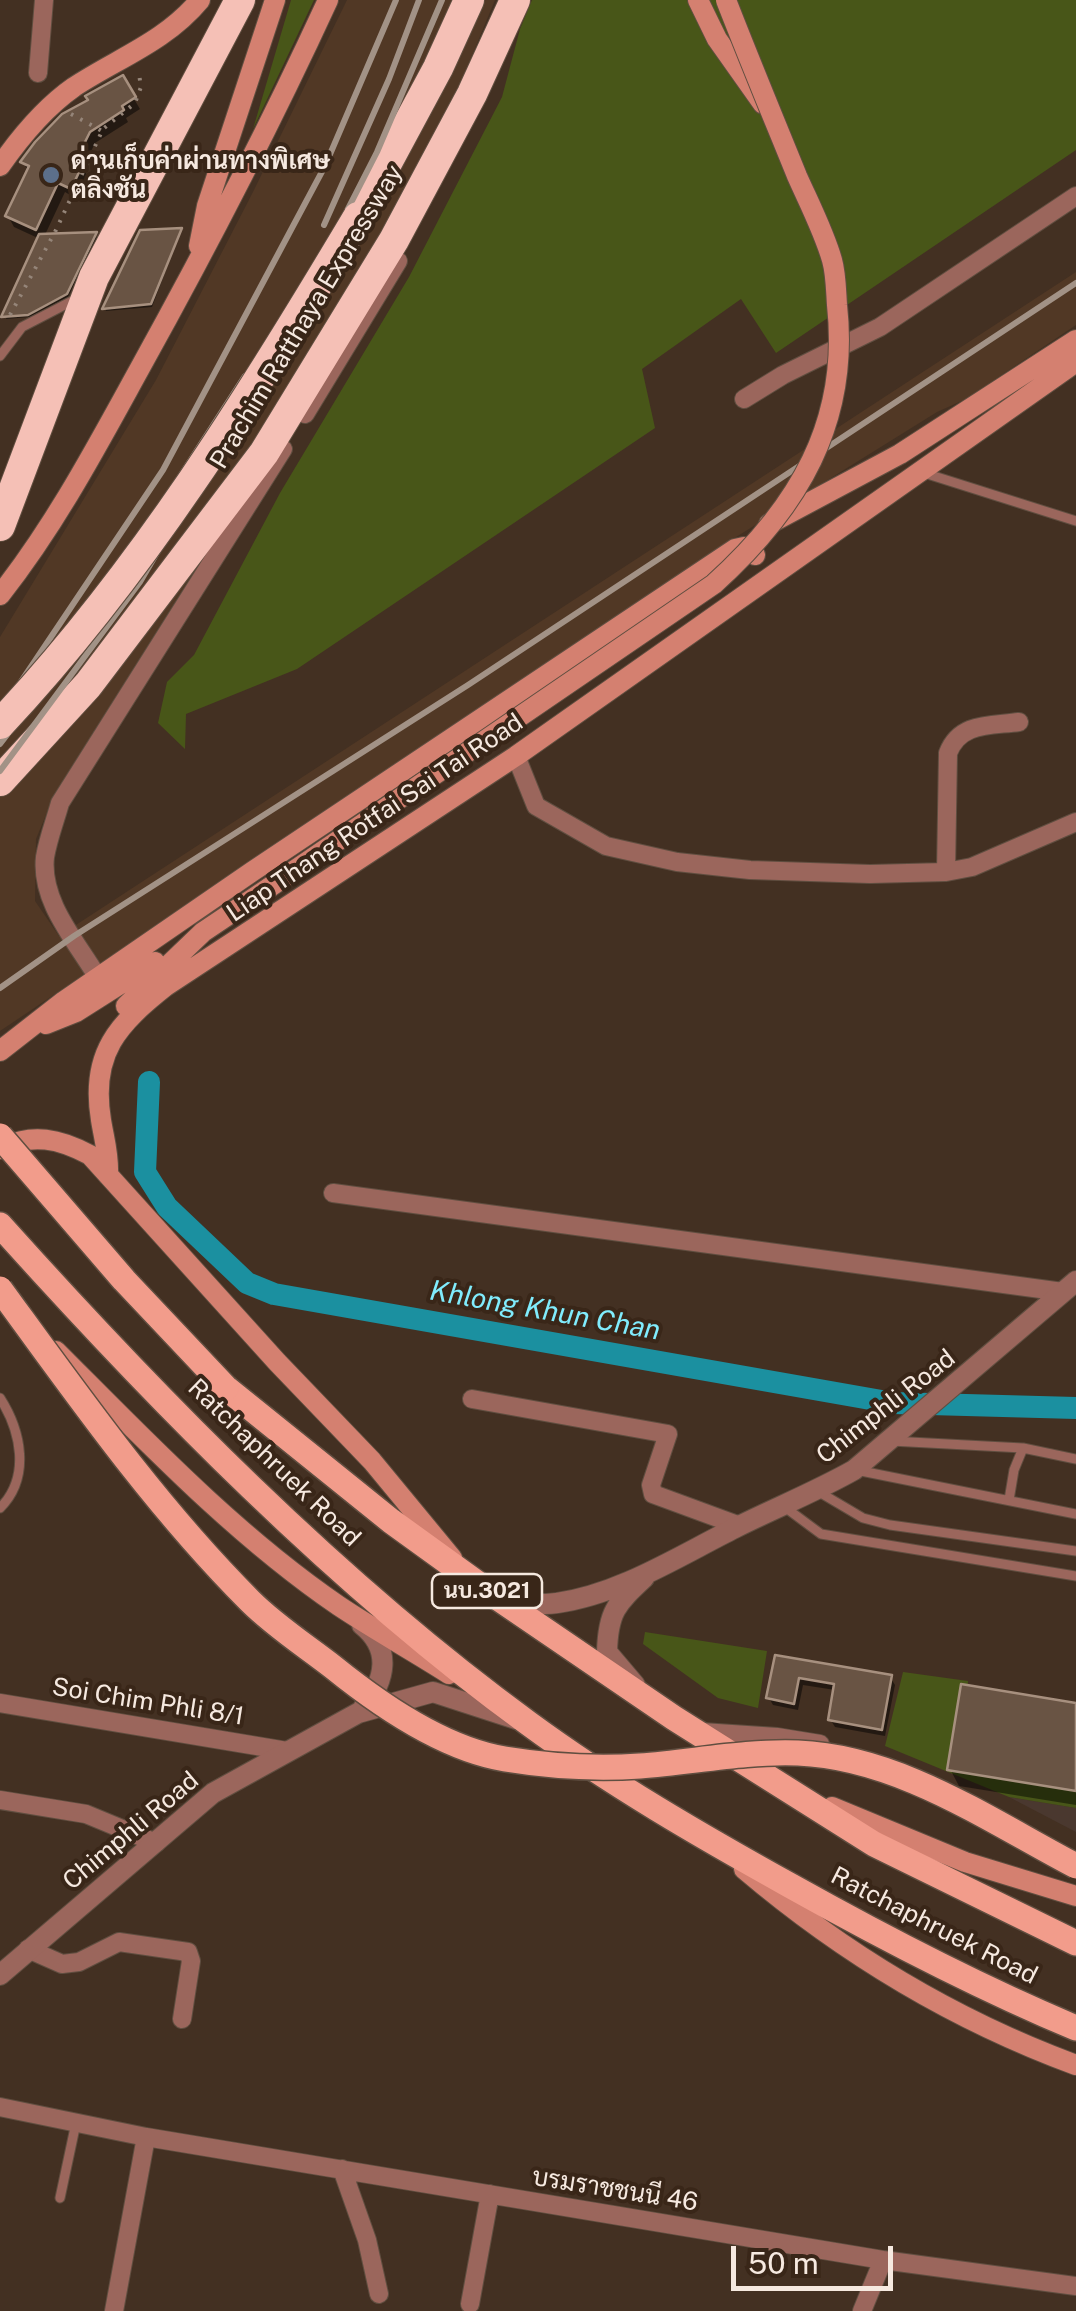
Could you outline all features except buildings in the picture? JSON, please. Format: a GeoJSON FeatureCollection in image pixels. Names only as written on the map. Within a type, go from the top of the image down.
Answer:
{"type":"FeatureCollection","features":[{"type":"Feature","properties":{"kind":"highway"},"geometry":{"type":"LineString","coordinates":[[0,526],[88,293],[240,0]]}},
{"type":"Feature","properties":{"kind":"highway","name":"Prachim Ratthaya Expressway"},"geometry":{"type":"LineString","coordinates":[[0,724],[106,600],[178,503],[271,363],[358,217],[438,68],[469,0]]}},
{"type":"Feature","properties":{"kind":"highway","name":"Prachim Ratthaya Expressway"},"geometry":{"type":"LineString","coordinates":[[0,781],[88,685],[264,453],[394,240],[472,94],[514,0]]}},
{"type":"Feature","properties":{"kind":"main road"},"geometry":{"type":"LineString","coordinates":[[0,166],[24,133],[53,104],[162,38],[200,0]]}},
{"type":"Feature","properties":{"kind":"main road"},"geometry":{"type":"LineString","coordinates":[[193,273],[207,206],[275,0]]}},
{"type":"Feature","properties":{"kind":"main road"},"geometry":{"type":"LineString","coordinates":[[0,595],[54,522],[193,273],[328,0]]}},
{"type":"Feature","properties":{"kind":"main road"},"geometry":{"type":"LineString","coordinates":[[698,0],[717,40],[776,123]]}},
{"type":"Feature","properties":{"kind":"main road"},"geometry":{"type":"LineString","coordinates":[[25,1033],[76,1012],[203,932],[714,584],[748,554],[784,511],[813,461],[830,409],[840,367],[840,327],[832,261],[726,0]]}},
{"type":"Feature","properties":{"kind":"main road"},"geometry":{"type":"LineString","coordinates":[[755,555],[753,541],[761,528],[900,454],[1076,340]]}},
{"type":"Feature","properties":{"kind":"main road","name":"Liap Thang Rotfai Sai Tai Road"},"geometry":{"type":"LineString","coordinates":[[115,1029],[166,986],[516,756],[1076,362]]}},
{"type":"Feature","properties":{"kind":"main road","name":"Liap Thang Rotfai Sai Tai Road"},"geometry":{"type":"LineString","coordinates":[[0,1051],[64,1001],[253,871],[736,548],[744,547],[765,566],[787,565]]}},
{"type":"Feature","properties":{"kind":"main road"},"geometry":{"type":"LineString","coordinates":[[108,1174],[109,1148],[98,1092],[104,1057],[118,1017],[132,997],[203,932]]}},
{"type":"Feature","properties":{"kind":"main road","name":"Ratchaphruek Road"},"geometry":{"type":"LineString","coordinates":[[0,1136],[124,1280],[226,1388],[391,1521],[651,1702],[874,1844],[1076,1942]]}},
{"type":"Feature","properties":{"kind":"main road","name":"Ratchaphruek Road"},"geometry":{"type":"LineString","coordinates":[[0,1148],[40,1138],[66,1142],[90,1155],[277,1362],[372,1460],[466,1575]]}},
{"type":"Feature","properties":{"kind":"main road","name":"Ratchaphruek Road"},"geometry":{"type":"LineString","coordinates":[[0,1225],[85,1320],[333,1562],[527,1723]]}},
{"type":"Feature","properties":{"kind":"main road"},"geometry":{"type":"LineString","coordinates":[[0,1292],[156,1496],[252,1603],[364,1692],[424,1730],[501,1758],[570,1765],[638,1766],[755,1753],[803,1754],[876,1766],[1076,1866]]}},
{"type":"Feature","properties":{"kind":"main road","name":"Ratchaphruek Road"},"geometry":{"type":"LineString","coordinates":[[0,1292],[164,1459],[264,1547],[337,1604],[714,1843],[933,1962],[1076,2028]]}},
{"type":"Feature","properties":{"kind":"main road","name":"Ratchaphruek Road"},"geometry":{"type":"LineString","coordinates":[[762,1774],[965,1862],[1076,1896]]}},
{"type":"Feature","properties":{"kind":"main road","name":"Ratchaphruek Road"},"geometry":{"type":"LineString","coordinates":[[714,1843],[797,1914],[900,1982],[1014,2041],[1076,2065]]}},
{"type":"Feature","properties":{"kind":"street"},"geometry":{"type":"LineString","coordinates":[[38,73],[44,0]]}},
{"type":"Feature","properties":{"kind":"street"},"geometry":{"type":"LineString","coordinates":[[98,978],[53,906],[45,861],[60,804],[371,309],[434,196],[526,0]]}},
{"type":"Feature","properties":{"kind":"street"},"geometry":{"type":"LineString","coordinates":[[744,399],[880,327],[1076,196]]}},
{"type":"Feature","properties":{"kind":"street"},"geometry":{"type":"LineString","coordinates":[[946,872],[948,752],[953,740],[964,730],[1019,722]]}},
{"type":"Feature","properties":{"kind":"street"},"geometry":{"type":"LineString","coordinates":[[516,756],[536,806],[606,846],[677,862],[750,870],[946,872],[972,867],[1076,822]]}},
{"type":"Feature","properties":{"kind":"street"},"geometry":{"type":"LineString","coordinates":[[334,1194],[1070,1287]]}},
{"type":"Feature","properties":{"kind":"street","name":"Chimphli Road"},"geometry":{"type":"LineString","coordinates":[[492,1594],[532,1604],[588,1595],[653,1569],[817,1491],[854,1470],[1070,1287]]}},
{"type":"Feature","properties":{"kind":"street"},"geometry":{"type":"LineString","coordinates":[[472,1399],[668,1434],[651,1485],[653,1494],[740,1526]]}},
{"type":"Feature","properties":{"kind":"street","name":"Chimphli Road"},"geometry":{"type":"LineString","coordinates":[[651,1702],[608,1652],[608,1624],[617,1604],[653,1569]]}},
{"type":"Feature","properties":{"kind":"street"},"geometry":{"type":"LineString","coordinates":[[337,1604],[374,1634],[384,1653],[372,1697],[358,1713]]}},
{"type":"Feature","properties":{"kind":"street","name":"Chimphli Road"},"geometry":{"type":"LineString","coordinates":[[0,1976],[212,1793],[358,1713],[433,1692],[527,1723]]}},
{"type":"Feature","properties":{"kind":"street","name":"Soi Chim Phli 8/1"},"geometry":{"type":"LineString","coordinates":[[0,1703],[287,1751]]}},
{"type":"Feature","properties":{"kind":"street"},"geometry":{"type":"LineString","coordinates":[[696,1732],[777,1737],[858,1750],[948,1787],[1076,1852]]}},
{"type":"Feature","properties":{"kind":"street"},"geometry":{"type":"LineString","coordinates":[[0,1800],[86,1814],[156,1843]]}},
{"type":"Feature","properties":{"kind":"street"},"geometry":{"type":"LineString","coordinates":[[28,1949],[62,1964],[79,1962],[119,1942],[188,1952],[191,1961],[182,2019]]}},
{"type":"Feature","properties":{"kind":"street","name":"บรมราชชนนี 46"},"geometry":{"type":"LineString","coordinates":[[0,2107],[146,2137],[883,2260],[1076,2286]]}},
{"type":"Feature","properties":{"kind":"street"},"geometry":{"type":"LineString","coordinates":[[114,2311],[146,2137]]}},
{"type":"Feature","properties":{"kind":"street"},"geometry":{"type":"LineString","coordinates":[[342,2170],[367,2240],[380,2294]]}},
{"type":"Feature","properties":{"kind":"street"},"geometry":{"type":"LineString","coordinates":[[470,2304],[490,2194]]}},
{"type":"Feature","properties":{"kind":"street"},"geometry":{"type":"LineString","coordinates":[[862,2311],[883,2260]]}},
{"type":"Feature","properties":{"kind":"lane"},"geometry":{"type":"LineString","coordinates":[[0,356],[22,327],[88,293]]}},
{"type":"Feature","properties":{"kind":"lane"},"geometry":{"type":"LineString","coordinates":[[920,471],[1076,520]]}},
{"type":"Feature","properties":{"kind":"lane"},"geometry":{"type":"LineString","coordinates":[[0,1398],[12,1416],[20,1448],[17,1482],[0,1508]]}},
{"type":"Feature","properties":{"kind":"lane"},"geometry":{"type":"LineString","coordinates":[[894,1436],[1022,1448],[1076,1459]]}},
{"type":"Feature","properties":{"kind":"lane"},"geometry":{"type":"LineString","coordinates":[[1010,1500],[1022,1448]]}},
{"type":"Feature","properties":{"kind":"lane"},"geometry":{"type":"LineString","coordinates":[[854,1470],[1076,1514]]}},
{"type":"Feature","properties":{"kind":"lane"},"geometry":{"type":"LineString","coordinates":[[817,1491],[863,1518],[1076,1551]]}},
{"type":"Feature","properties":{"kind":"lane"},"geometry":{"type":"LineString","coordinates":[[784,1506],[821,1534],[1076,1576]]}},
{"type":"Feature","properties":{"kind":"lane"},"geometry":{"type":"LineString","coordinates":[[60,2198],[76,2122]]}},
{"type":"Feature","properties":{"kind":"path"},"geometry":{"type":"LineString","coordinates":[[10,315],[56,230],[102,131],[135,103],[141,87],[137,53]]}},
{"type":"Feature","properties":{"kind":"path"},"geometry":{"type":"LineString","coordinates":[[53,104],[102,131]]}},
{"type":"Feature","properties":{"kind":"shaded area"},"geometry":{"type":"Polygon","coordinates":[[[347,0],[495,0],[383,271],[55,793],[36,839],[35,901],[59,936],[1076,272],[1076,325],[966,399],[937,412],[728,542],[0,1031],[0,637],[156,380],[347,0]]]}},
{"type":"Feature","properties":{"kind":"shaded area"},"geometry":{"type":"Polygon","coordinates":[[[1009,1797],[1076,1808],[1076,1832],[1009,1797]]]}},
{"type":"Feature","properties":{"kind":"green space"},"geometry":{"type":"Polygon","coordinates":[[[291,0],[314,0],[253,129],[291,0]]]}},
{"type":"Feature","properties":{"kind":"green space"},"geometry":{"type":"Polygon","coordinates":[[[532,0],[1076,0],[1076,150],[776,353],[741,299],[642,369],[655,428],[297,669],[186,714],[185,749],[158,723],[167,682],[194,655],[280,493],[409,277],[502,97],[532,0]]]}},
{"type":"Feature","properties":{"kind":"green space"},"geometry":{"type":"Polygon","coordinates":[[[645,1632],[767,1651],[758,1708],[718,1698],[643,1644],[645,1632]]]}},
{"type":"Feature","properties":{"kind":"green space"},"geometry":{"type":"Polygon","coordinates":[[[903,1672],[968,1681],[965,1758],[1076,1781],[1076,1808],[1009,1797],[885,1746],[903,1672]]]}},
{"type":"Feature","properties":{"kind":"waterway","name":"Khlong Khun Chan"},"geometry":{"type":"LineString","coordinates":[[149,1082],[145,1172],[167,1207],[247,1283],[274,1294],[893,1403],[1076,1408]]}},
{"type":"Feature","properties":{"kind":"railway"},"geometry":{"type":"LineString","coordinates":[[0,713],[163,470],[325,166],[396,0]]}},
{"type":"Feature","properties":{"kind":"railway"},"geometry":{"type":"LineString","coordinates":[[324,225],[389,79],[419,0]]}},
{"type":"Feature","properties":{"kind":"railway"},"geometry":{"type":"LineString","coordinates":[[0,771],[140,582],[279,344],[377,152],[442,0]]}},
{"type":"Feature","properties":{"kind":"railway"},"geometry":{"type":"LineString","coordinates":[[0,988],[74,936],[468,685],[1076,283]]}},
{"type":"Feature","properties":{"kind":"railway"},"geometry":{"type":"LineString","coordinates":[[0,744],[44,687],[245,376]]}},
{"type":"Feature","properties":{"kind":"place","name":"ด่านเก็บค่าผ่านทางพิเศษ ตลิ่งชัน"},"geometry":{"type":"Point","coordinates":[51,175]}}]}
